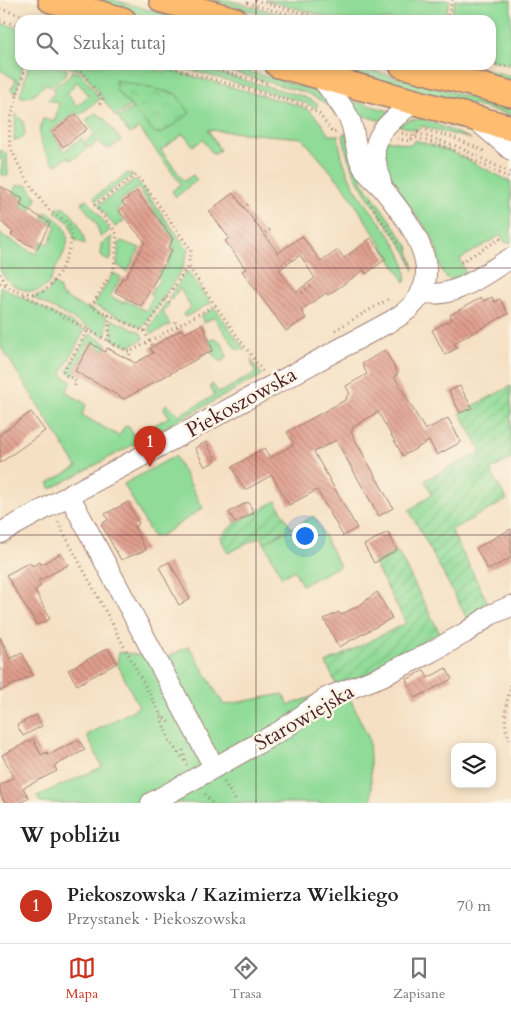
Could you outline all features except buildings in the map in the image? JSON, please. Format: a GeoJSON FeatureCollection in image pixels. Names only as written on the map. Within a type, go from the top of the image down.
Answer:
{"type":"FeatureCollection","features":[{"type":"Feature","properties":{"kind":"main road"},"geometry":{"type":"LineString","coordinates":[[51,0],[105,15]]}},
{"type":"Feature","properties":{"kind":"main road"},"geometry":{"type":"LineString","coordinates":[[178,2],[240,11]]}},
{"type":"Feature","properties":{"kind":"main road"},"geometry":{"type":"LineString","coordinates":[[421,70],[511,94]]}},
{"type":"Feature","properties":{"kind":"main road"},"geometry":{"type":"LineString","coordinates":[[279,76],[322,78],[511,128]]}},
{"type":"Feature","properties":{"kind":"street","name":"Piekoszowska"},"geometry":{"type":"LineString","coordinates":[[0,533],[398,318],[414,305],[422,292],[427,269],[425,253],[411,228],[382,188],[368,175],[357,154],[350,120],[322,78]]}},
{"type":"Feature","properties":{"kind":"street","name":"Piekoszowska"},"geometry":{"type":"LineString","coordinates":[[382,188],[375,156],[378,139],[385,128],[413,102]]}},
{"type":"Feature","properties":{"kind":"street"},"geometry":{"type":"LineString","coordinates":[[475,119],[511,150]]}},
{"type":"Feature","properties":{"kind":"street"},"geometry":{"type":"LineString","coordinates":[[422,292],[433,295],[447,293],[508,253]]}},
{"type":"Feature","properties":{"kind":"street"},"geometry":{"type":"LineString","coordinates":[[69,495],[214,767]]}},
{"type":"Feature","properties":{"kind":"street","name":"Starowiejska"},"geometry":{"type":"LineString","coordinates":[[151,803],[282,730],[328,698],[380,677],[431,652],[465,633],[490,615],[511,606]]}},
{"type":"Feature","properties":{"kind":"path"},"geometry":{"type":"LineString","coordinates":[[255,0],[309,15]]}},
{"type":"Feature","properties":{"kind":"path"},"geometry":{"type":"LineString","coordinates":[[448,15],[452,0]]}},
{"type":"Feature","properties":{"kind":"path"},"geometry":{"type":"LineString","coordinates":[[0,9],[21,15]]}},
{"type":"Feature","properties":{"kind":"path"},"geometry":{"type":"LineString","coordinates":[[240,11],[271,15]]}},
{"type":"Feature","properties":{"kind":"path"},"geometry":{"type":"LineString","coordinates":[[0,20],[15,24]]}},
{"type":"Feature","properties":{"kind":"path"},"geometry":{"type":"LineString","coordinates":[[496,64],[511,68]]}},
{"type":"Feature","properties":{"kind":"path"},"geometry":{"type":"LineString","coordinates":[[19,292],[41,293],[48,288],[67,257],[72,241],[70,228],[44,203],[19,166],[9,142],[12,120],[25,70]]}},
{"type":"Feature","properties":{"kind":"path"},"geometry":{"type":"LineString","coordinates":[[75,70],[82,72],[102,99],[100,104]]}},
{"type":"Feature","properties":{"kind":"path"},"geometry":{"type":"LineString","coordinates":[[180,70],[304,105],[319,114],[333,132],[340,131]]}},
{"type":"Feature","properties":{"kind":"path"},"geometry":{"type":"LineString","coordinates":[[235,70],[279,76]]}},
{"type":"Feature","properties":{"kind":"path"},"geometry":{"type":"LineString","coordinates":[[405,141],[410,142],[421,129],[452,137],[489,154]]}},
{"type":"Feature","properties":{"kind":"path"},"geometry":{"type":"LineString","coordinates":[[397,131],[448,148],[511,179]]}},
{"type":"Feature","properties":{"kind":"path"},"geometry":{"type":"LineString","coordinates":[[417,132],[446,141],[511,173]]}},
{"type":"Feature","properties":{"kind":"path"},"geometry":{"type":"LineString","coordinates":[[144,331],[188,266],[191,250],[137,175],[95,205],[116,234],[114,268],[91,307],[144,331],[152,345]]}},
{"type":"Feature","properties":{"kind":"path"},"geometry":{"type":"LineString","coordinates":[[362,194],[400,247]]}},
{"type":"Feature","properties":{"kind":"path"},"geometry":{"type":"LineString","coordinates":[[247,205],[251,202]]}},
{"type":"Feature","properties":{"kind":"path"},"geometry":{"type":"LineString","coordinates":[[265,233],[271,229]]}},
{"type":"Feature","properties":{"kind":"path"},"geometry":{"type":"LineString","coordinates":[[461,262],[500,239],[508,253]]}},
{"type":"Feature","properties":{"kind":"path"},"geometry":{"type":"LineString","coordinates":[[282,265],[292,258]]}},
{"type":"Feature","properties":{"kind":"path"},"geometry":{"type":"LineString","coordinates":[[188,266],[262,369]]}},
{"type":"Feature","properties":{"kind":"path"},"geometry":{"type":"LineString","coordinates":[[0,274],[8,286]]}},
{"type":"Feature","properties":{"kind":"path"},"geometry":{"type":"LineString","coordinates":[[0,282],[130,352]]}},
{"type":"Feature","properties":{"kind":"path"},"geometry":{"type":"LineString","coordinates":[[302,293],[312,285]]}},
{"type":"Feature","properties":{"kind":"path"},"geometry":{"type":"LineString","coordinates":[[332,332],[391,298]]}},
{"type":"Feature","properties":{"kind":"path"},"geometry":{"type":"LineString","coordinates":[[166,299],[170,302]]}},
{"type":"Feature","properties":{"kind":"path"},"geometry":{"type":"LineString","coordinates":[[130,352],[176,324],[215,305]]}},
{"type":"Feature","properties":{"kind":"path"},"geometry":{"type":"LineString","coordinates":[[109,315],[109,341]]}},
{"type":"Feature","properties":{"kind":"path"},"geometry":{"type":"LineString","coordinates":[[176,324],[179,330]]}},
{"type":"Feature","properties":{"kind":"path"},"geometry":{"type":"LineString","coordinates":[[75,386],[75,380],[65,374],[64,371],[88,330]]}},
{"type":"Feature","properties":{"kind":"path"},"geometry":{"type":"LineString","coordinates":[[110,350],[114,344]]}},
{"type":"Feature","properties":{"kind":"path"},"geometry":{"type":"LineString","coordinates":[[129,360],[130,352]]}},
{"type":"Feature","properties":{"kind":"path"},"geometry":{"type":"LineString","coordinates":[[49,506],[159,712],[169,740],[186,764]]}},
{"type":"Feature","properties":{"kind":"path"},"geometry":{"type":"LineString","coordinates":[[511,684],[506,705],[504,730],[511,742]]}},
{"type":"Feature","properties":{"kind":"path"},"geometry":{"type":"LineString","coordinates":[[214,767],[236,803]]}},
{"type":"Feature","properties":{"kind":"green space"},"geometry":{"type":"Polygon","coordinates":[[[87,0],[114,0],[168,15],[141,15],[87,0]]]}},
{"type":"Feature","properties":{"kind":"green space"},"geometry":{"type":"Polygon","coordinates":[[[211,0],[228,0],[283,15],[264,15],[211,0]]]}},
{"type":"Feature","properties":{"kind":"green space"},"geometry":{"type":"Polygon","coordinates":[[[265,0],[450,0],[446,15],[320,15],[265,0]]]}},
{"type":"Feature","properties":{"kind":"green space"},"geometry":{"type":"Polygon","coordinates":[[[455,0],[511,0],[511,65],[496,61],[496,15],[451,15],[455,0]]]}},
{"type":"Feature","properties":{"kind":"green space"},"geometry":{"type":"Polygon","coordinates":[[[0,23],[15,27],[15,70],[22,70],[16,94],[11,89],[16,80],[0,70],[0,23]]]}},
{"type":"Feature","properties":{"kind":"green space"},"geometry":{"type":"Polygon","coordinates":[[[28,70],[67,70],[66,75],[50,87],[47,83],[34,94],[27,97],[20,96],[28,70]]]}},
{"type":"Feature","properties":{"kind":"green space"},"geometry":{"type":"Polygon","coordinates":[[[80,70],[159,70],[165,72],[166,70],[170,70],[297,105],[308,110],[319,120],[329,135],[338,135],[343,161],[354,186],[388,232],[402,258],[406,270],[405,282],[345,188],[302,138],[208,130],[220,150],[213,154],[203,140],[193,146],[183,134],[161,150],[184,181],[193,175],[197,180],[176,197],[172,191],[181,184],[139,128],[130,134],[118,118],[132,108],[159,134],[117,91],[130,106],[116,117],[83,71],[80,70]]]}},
{"type":"Feature","properties":{"kind":"green space"},"geometry":{"type":"Polygon","coordinates":[[[190,70],[207,70],[302,96],[318,104],[316,108],[300,101],[190,70]]]}},
{"type":"Feature","properties":{"kind":"green space"},"geometry":{"type":"Polygon","coordinates":[[[226,70],[243,70],[307,88],[324,96],[336,116],[327,104],[307,93],[226,70]]]}},
{"type":"Feature","properties":{"kind":"green space"},"geometry":{"type":"Polygon","coordinates":[[[341,70],[369,70],[511,108],[511,115],[341,70]]]}},
{"type":"Feature","properties":{"kind":"green space"},"geometry":{"type":"Polygon","coordinates":[[[469,70],[488,70],[511,76],[511,81],[469,70]]]}},
{"type":"Feature","properties":{"kind":"green space"},"geometry":{"type":"Polygon","coordinates":[[[72,71],[81,73],[100,99],[79,115],[76,112],[50,131],[64,151],[82,138],[84,143],[95,134],[86,120],[95,113],[104,118],[121,141],[109,149],[104,147],[99,141],[90,148],[86,144],[87,149],[72,160],[68,157],[55,165],[42,144],[40,126],[43,119],[55,121],[59,103],[48,100],[55,92],[52,89],[69,77],[72,71]],[[77,82],[74,83],[67,93],[77,106],[89,95],[77,82]]]}},
{"type":"Feature","properties":{"kind":"green space"},"geometry":{"type":"Polygon","coordinates":[[[115,80],[176,94],[190,113],[162,133],[155,133],[117,91],[115,80]]]}},
{"type":"Feature","properties":{"kind":"green space"},"geometry":{"type":"Polygon","coordinates":[[[349,100],[389,111],[382,121],[353,113],[349,100]]]}},
{"type":"Feature","properties":{"kind":"green space"},"geometry":{"type":"Polygon","coordinates":[[[16,114],[23,121],[25,134],[21,139],[14,140],[16,114]]]}},
{"type":"Feature","properties":{"kind":"green space"},"geometry":{"type":"Polygon","coordinates":[[[424,119],[471,139],[421,126],[416,130],[397,125],[409,120],[424,119]]]}},
{"type":"Feature","properties":{"kind":"green space"},"geometry":{"type":"Polygon","coordinates":[[[347,133],[363,182],[408,246],[414,270],[407,253],[359,182],[346,151],[343,134],[347,133]]]}},
{"type":"Feature","properties":{"kind":"green space"},"geometry":{"type":"Polygon","coordinates":[[[387,140],[411,145],[415,140],[452,152],[511,182],[511,243],[505,242],[501,235],[460,259],[465,271],[464,276],[453,280],[447,278],[441,270],[434,242],[392,180],[386,166],[384,153],[387,140]]]}},
{"type":"Feature","properties":{"kind":"green space"},"geometry":{"type":"Polygon","coordinates":[[[0,150],[7,154],[8,176],[0,174],[3,161],[0,159],[0,150]]]}},
{"type":"Feature","properties":{"kind":"green space"},"geometry":{"type":"Polygon","coordinates":[[[128,173],[133,175],[96,201],[94,197],[128,173]]]}},
{"type":"Feature","properties":{"kind":"green space"},"geometry":{"type":"Polygon","coordinates":[[[136,179],[188,250],[182,270],[142,328],[94,305],[113,273],[121,277],[110,297],[124,303],[125,300],[146,311],[153,296],[150,294],[160,279],[157,277],[162,268],[165,269],[174,249],[172,247],[174,239],[138,188],[120,201],[122,206],[116,210],[124,221],[115,227],[98,205],[136,179]]]}},
{"type":"Feature","properties":{"kind":"green space"},"geometry":{"type":"Polygon","coordinates":[[[17,185],[28,185],[37,199],[29,213],[20,208],[24,199],[13,193],[17,185]]]}},
{"type":"Feature","properties":{"kind":"green space"},"geometry":{"type":"Polygon","coordinates":[[[87,199],[110,230],[101,238],[96,223],[81,203],[87,199]]]}},
{"type":"Feature","properties":{"kind":"green space"},"geometry":{"type":"Polygon","coordinates":[[[61,207],[74,217],[83,234],[85,244],[75,240],[70,223],[55,212],[61,207]]]}},
{"type":"Feature","properties":{"kind":"green space"},"geometry":{"type":"Polygon","coordinates":[[[46,212],[55,218],[66,231],[68,237],[65,250],[51,279],[44,288],[32,291],[18,288],[7,280],[0,269],[0,234],[36,254],[42,241],[49,244],[56,226],[43,219],[46,212]]]}},
{"type":"Feature","properties":{"kind":"green space"},"geometry":{"type":"Polygon","coordinates":[[[112,237],[111,259],[108,261],[101,255],[101,244],[112,237]]]}},
{"type":"Feature","properties":{"kind":"green space"},"geometry":{"type":"Polygon","coordinates":[[[121,241],[140,248],[127,272],[117,265],[121,241]]]}},
{"type":"Feature","properties":{"kind":"green space"},"geometry":{"type":"Polygon","coordinates":[[[186,272],[188,272],[211,303],[185,317],[183,314],[191,308],[180,288],[171,300],[168,299],[186,272]]]}},
{"type":"Feature","properties":{"kind":"green space"},"geometry":{"type":"Polygon","coordinates":[[[54,283],[60,289],[61,295],[86,309],[87,307],[107,317],[106,337],[32,297],[48,293],[54,283]]]}},
{"type":"Feature","properties":{"kind":"green space"},"geometry":{"type":"Polygon","coordinates":[[[0,286],[85,330],[62,372],[64,377],[72,381],[66,392],[86,404],[82,415],[119,436],[125,426],[129,427],[134,436],[169,417],[164,408],[166,404],[179,415],[215,395],[210,387],[212,384],[219,393],[255,373],[251,360],[262,375],[51,489],[48,483],[77,467],[0,345],[0,286]]]}},
{"type":"Feature","properties":{"kind":"green space"},"geometry":{"type":"Polygon","coordinates":[[[166,302],[169,304],[163,312],[170,325],[152,334],[149,328],[166,302]]]}},
{"type":"Feature","properties":{"kind":"green space"},"geometry":{"type":"Polygon","coordinates":[[[215,308],[245,350],[236,349],[214,317],[204,323],[201,316],[215,308]]]}},
{"type":"Feature","properties":{"kind":"green space"},"geometry":{"type":"Polygon","coordinates":[[[111,319],[140,332],[144,339],[130,346],[112,339],[111,319]]]}},
{"type":"Feature","properties":{"kind":"green space"},"geometry":{"type":"Polygon","coordinates":[[[90,334],[107,344],[105,351],[90,343],[74,371],[76,373],[73,377],[67,371],[90,334]]]}},
{"type":"Feature","properties":{"kind":"green space"},"geometry":{"type":"Polygon","coordinates":[[[214,338],[221,342],[227,356],[223,361],[218,361],[211,352],[214,350],[208,339],[214,338]]]}},
{"type":"Feature","properties":{"kind":"green space"},"geometry":{"type":"Polygon","coordinates":[[[511,386],[511,459],[490,470],[507,500],[451,530],[491,609],[469,622],[409,510],[432,494],[425,480],[481,452],[460,413],[511,386]]]}},
{"type":"Feature","properties":{"kind":"green space"},"geometry":{"type":"Polygon","coordinates":[[[175,456],[203,508],[162,535],[153,537],[124,484],[175,456]]]}},
{"type":"Feature","properties":{"kind":"green space"},"geometry":{"type":"Polygon","coordinates":[[[276,501],[291,528],[264,543],[260,537],[228,553],[220,537],[235,523],[276,501]]]}},
{"type":"Feature","properties":{"kind":"green space"},"geometry":{"type":"Polygon","coordinates":[[[314,516],[340,566],[302,585],[294,570],[282,577],[264,543],[314,516]]]}},
{"type":"Feature","properties":{"kind":"green space"},"geometry":{"type":"Polygon","coordinates":[[[397,550],[443,639],[338,688],[326,663],[406,623],[374,563],[397,550]]]}},
{"type":"Feature","properties":{"kind":"green space"},"geometry":{"type":"Polygon","coordinates":[[[189,646],[224,705],[283,694],[289,705],[338,688],[348,694],[369,739],[372,803],[41,803],[37,796],[102,767],[87,735],[139,707],[117,663],[119,652],[164,659],[189,646]]]}},
{"type":"Feature","properties":{"kind":"place","name":"Piekoszowska / Kazimierza Wielkiego"},"geometry":{"type":"Point","coordinates":[150,467]}}]}
